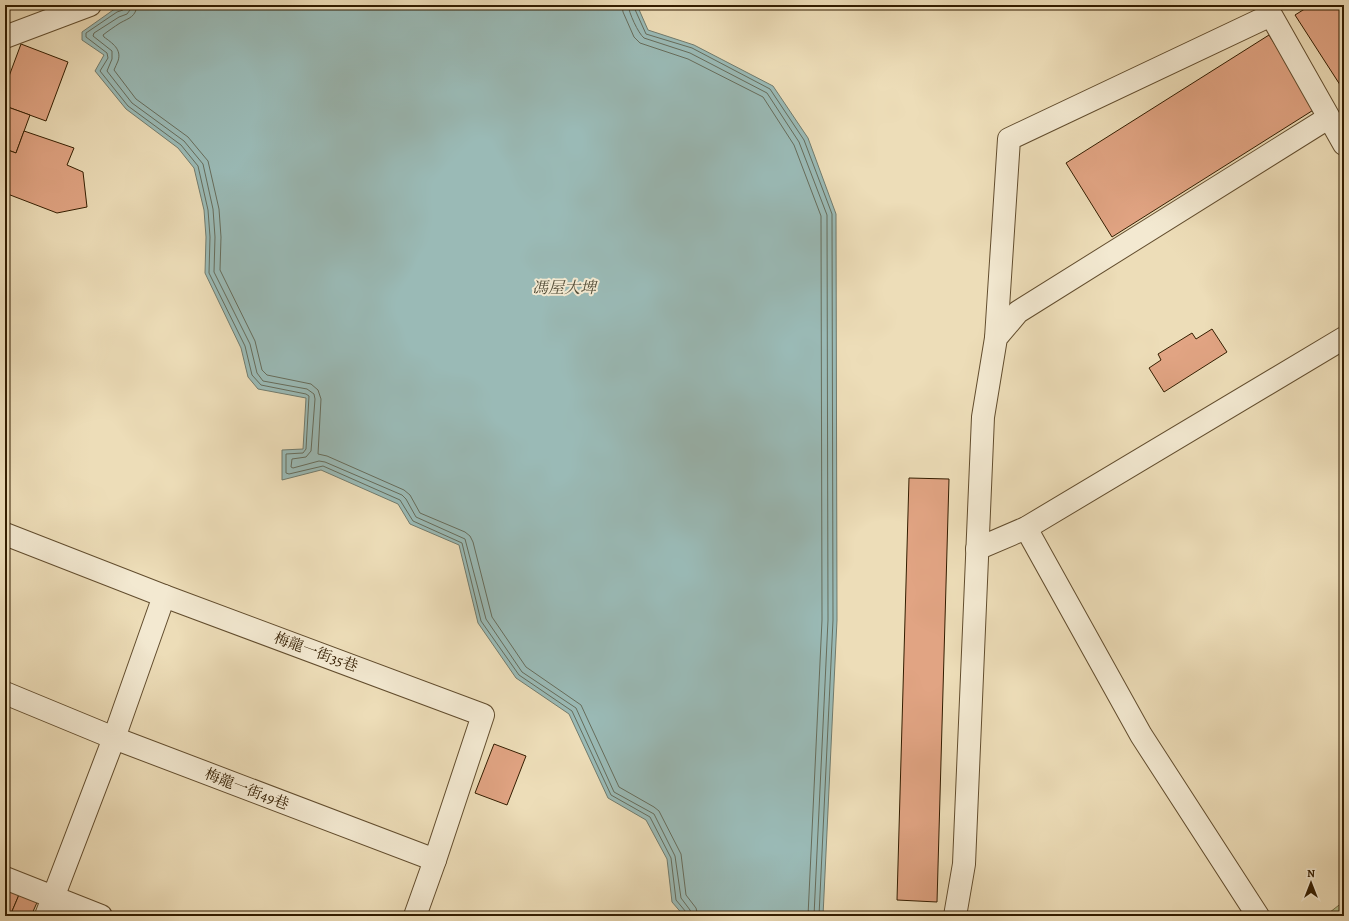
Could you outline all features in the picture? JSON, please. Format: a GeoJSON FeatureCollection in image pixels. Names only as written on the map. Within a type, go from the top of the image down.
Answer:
{"type":"FeatureCollection","features":[{"type":"Feature","properties":{"kind":"street"},"geometry":{"type":"LineString","coordinates":[[5,37],[90,5]]}},
{"type":"Feature","properties":{"kind":"street"},"geometry":{"type":"LineString","coordinates":[[955,916],[964,864],[983,417],[996,338],[1009,139],[1270,15],[1344,144]]}},
{"type":"Feature","properties":{"kind":"street"},"geometry":{"type":"LineString","coordinates":[[996,338],[1018,312],[1328,118]]}},
{"type":"Feature","properties":{"kind":"street"},"geometry":{"type":"LineString","coordinates":[[977,549],[1026,528],[1344,338]]}},
{"type":"Feature","properties":{"kind":"street"},"geometry":{"type":"LineString","coordinates":[[1026,528],[1141,735],[1258,916]]}},
{"type":"Feature","properties":{"kind":"street","name":"梅龍一街35巷"},"geometry":{"type":"LineString","coordinates":[[5,534],[164,596],[483,714],[435,860]]}},
{"type":"Feature","properties":{"kind":"street"},"geometry":{"type":"LineString","coordinates":[[50,907],[114,738],[164,596]]}},
{"type":"Feature","properties":{"kind":"street","name":"梅龍一街49巷"},"geometry":{"type":"LineString","coordinates":[[5,693],[114,738],[435,860]]}},
{"type":"Feature","properties":{"kind":"street"},"geometry":{"type":"LineString","coordinates":[[414,916],[435,860]]}},
{"type":"Feature","properties":{"kind":"street"},"geometry":{"type":"LineString","coordinates":[[5,878],[50,907],[101,916]]}},
{"type":"Feature","properties":{"kind":"green space"},"geometry":{"type":"Polygon","coordinates":[[[1343,902],[1344,916],[1325,916],[1343,902]]]}},
{"type":"Feature","properties":{"kind":"water","name":"馮屋大埤"},"geometry":{"type":"Polygon","coordinates":[[[129,5],[637,5],[648,30],[694,45],[773,86],[808,138],[836,214],[837,620],[823,916],[684,916],[672,902],[667,859],[646,820],[608,798],[569,714],[516,678],[478,623],[459,545],[410,524],[398,504],[321,470],[282,480],[282,450],[303,449],[306,398],[258,389],[248,377],[241,348],[205,273],[206,237],[204,210],[194,168],[178,148],[126,109],[95,71],[104,55],[82,40],[82,32],[116,8],[129,5]]]}},
{"type":"Feature","properties":{"kind":"building"},"geometry":{"type":"Polygon","coordinates":[[[1311,5],[1344,5],[1344,91],[1295,15],[1311,5]]]}},
{"type":"Feature","properties":{"kind":"building"},"geometry":{"type":"Polygon","coordinates":[[[1269,35],[1315,109],[1112,237],[1066,163],[1269,35]]]}},
{"type":"Feature","properties":{"kind":"building"},"geometry":{"type":"Polygon","coordinates":[[[21,44],[68,62],[46,121],[5,106],[5,87],[21,44]]]}},
{"type":"Feature","properties":{"kind":"building"},"geometry":{"type":"Polygon","coordinates":[[[5,106],[30,115],[16,153],[5,149],[5,106]]]}},
{"type":"Feature","properties":{"kind":"building"},"geometry":{"type":"Polygon","coordinates":[[[24,131],[74,148],[67,165],[83,172],[87,207],[57,213],[5,193],[5,149],[16,153],[24,131]]]}},
{"type":"Feature","properties":{"kind":"building"},"geometry":{"type":"Polygon","coordinates":[[[1212,329],[1227,352],[1164,392],[1149,368],[1161,360],[1158,354],[1192,333],[1196,339],[1212,329]]]}},
{"type":"Feature","properties":{"kind":"building"},"geometry":{"type":"Polygon","coordinates":[[[909,478],[949,479],[937,902],[897,900],[909,478]]]}},
{"type":"Feature","properties":{"kind":"building"},"geometry":{"type":"Polygon","coordinates":[[[494,744],[526,756],[507,805],[475,793],[494,744]]]}},
{"type":"Feature","properties":{"kind":"building"},"geometry":{"type":"Polygon","coordinates":[[[5,884],[21,890],[10,916],[5,916],[5,884]]]}},
{"type":"Feature","properties":{"kind":"building"},"geometry":{"type":"Polygon","coordinates":[[[21,890],[39,898],[31,916],[10,916],[21,890]]]}}]}
